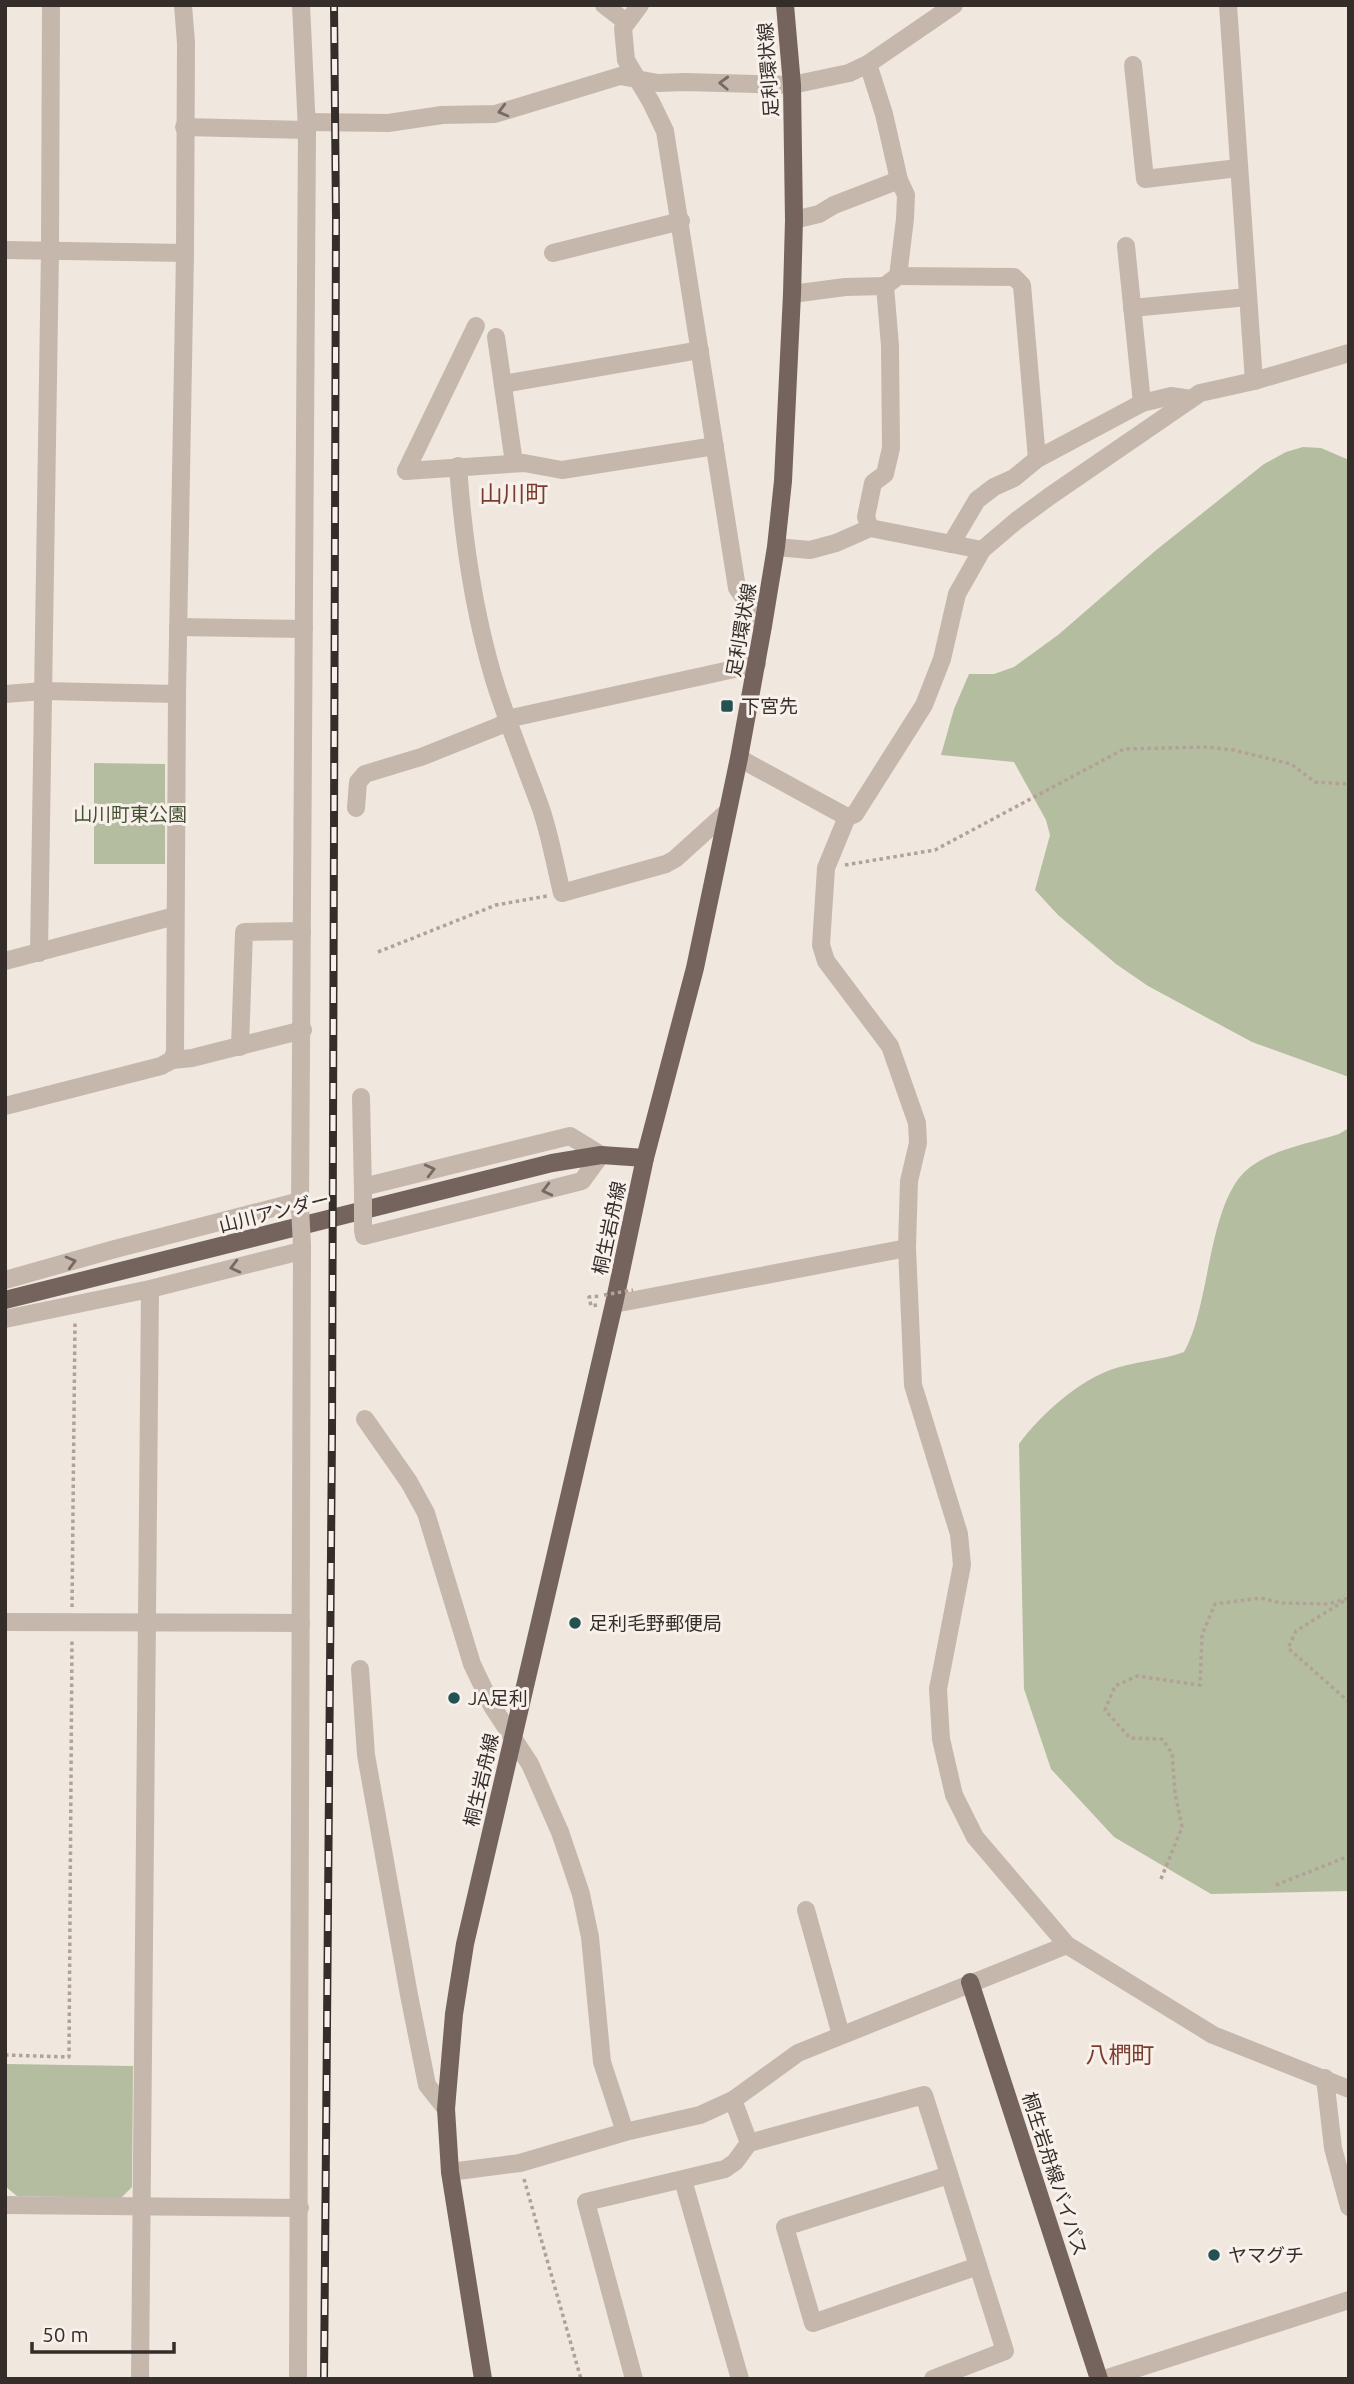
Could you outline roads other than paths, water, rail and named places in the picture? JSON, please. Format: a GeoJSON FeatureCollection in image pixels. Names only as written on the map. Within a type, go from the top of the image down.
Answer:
{"type":"FeatureCollection","features":[{"type":"Feature","properties":{"kind":"main road","name":"足利環状線"},"geometry":{"type":"LineString","coordinates":[[645,1158],[695,968],[757,664],[776,547],[783,481],[794,220],[792,85],[785,5]]}},
{"type":"Feature","properties":{"kind":"main road"},"geometry":{"type":"LineString","coordinates":[[601,1155],[645,1158]]}},
{"type":"Feature","properties":{"kind":"main road","name":"山川アンダー"},"geometry":{"type":"LineString","coordinates":[[5,1300],[552,1163],[601,1155]]}},
{"type":"Feature","properties":{"kind":"main road","name":"桐生岩舟線"},"geometry":{"type":"LineString","coordinates":[[483,2379],[450,2172],[446,2109],[454,2014],[465,1944],[609,1299],[645,1158]]}},
{"type":"Feature","properties":{"kind":"main road","name":"桐生岩舟線バイパス"},"geometry":{"type":"LineString","coordinates":[[970,1982],[1102,2379]]}},
{"type":"Feature","properties":{"kind":"street"},"geometry":{"type":"LineString","coordinates":[[39,953],[50,251],[51,5]]}},
{"type":"Feature","properties":{"kind":"street"},"geometry":{"type":"LineString","coordinates":[[172,1060],[175,1052],[177,694],[185,253],[186,43],[183,5]]}},
{"type":"Feature","properties":{"kind":"street"},"geometry":{"type":"LineString","coordinates":[[298,2379],[300,1205],[307,126],[301,5]]}},
{"type":"Feature","properties":{"kind":"street"},"geometry":{"type":"LineString","coordinates":[[604,5],[626,22]]}},
{"type":"Feature","properties":{"kind":"street"},"geometry":{"type":"LineString","coordinates":[[640,5],[623,29],[626,60],[665,131],[737,588],[763,626]]}},
{"type":"Feature","properties":{"kind":"street"},"geometry":{"type":"LineString","coordinates":[[184,127],[388,123],[442,115],[495,114],[620,76],[658,83],[792,85],[849,73],[868,65],[954,5]]}},
{"type":"Feature","properties":{"kind":"street"},"geometry":{"type":"LineString","coordinates":[[1228,5],[1254,381]]}},
{"type":"Feature","properties":{"kind":"street"},"geometry":{"type":"LineString","coordinates":[[868,65],[884,114],[899,180],[906,195],[905,219],[892,281],[891,448],[885,474],[873,483],[866,517],[870,527]]}},
{"type":"Feature","properties":{"kind":"street"},"geometry":{"type":"LineString","coordinates":[[1133,65],[1145,179],[1238,168]]}},
{"type":"Feature","properties":{"kind":"street"},"geometry":{"type":"LineString","coordinates":[[794,220],[819,214],[834,205],[899,180]]}},
{"type":"Feature","properties":{"kind":"street"},"geometry":{"type":"LineString","coordinates":[[553,253],[681,221]]}},
{"type":"Feature","properties":{"kind":"street"},"geometry":{"type":"LineString","coordinates":[[1126,246],[1142,403]]}},
{"type":"Feature","properties":{"kind":"street"},"geometry":{"type":"LineString","coordinates":[[5,250],[185,253]]}},
{"type":"Feature","properties":{"kind":"street"},"geometry":{"type":"LineString","coordinates":[[792,294],[892,281],[1014,277],[1022,285],[1037,459]]}},
{"type":"Feature","properties":{"kind":"street"},"geometry":{"type":"LineString","coordinates":[[1132,307],[1248,297]]}},
{"type":"Feature","properties":{"kind":"street"},"geometry":{"type":"LineString","coordinates":[[476,326],[406,471],[514,463],[562,470],[715,446]]}},
{"type":"Feature","properties":{"kind":"street"},"geometry":{"type":"LineString","coordinates":[[496,337],[514,463]]}},
{"type":"Feature","properties":{"kind":"street"},"geometry":{"type":"LineString","coordinates":[[503,384],[700,350]]}},
{"type":"Feature","properties":{"kind":"street"},"geometry":{"type":"LineString","coordinates":[[1349,353],[1254,381],[1199,393],[1050,496],[982,550],[957,594],[943,659],[924,705],[855,814],[847,817],[826,868],[821,945],[826,961],[890,1046],[917,1123],[918,1143],[909,1181],[907,1248],[913,1385],[958,1534],[962,1565],[938,1689],[941,1739],[954,1795],[975,1838],[1067,1945],[1213,2035],[1349,2089]]}},
{"type":"Feature","properties":{"kind":"street"},"geometry":{"type":"LineString","coordinates":[[951,544],[977,500],[994,487],[1014,478],[1037,459],[1142,403],[1171,396],[1191,399]]}},
{"type":"Feature","properties":{"kind":"street"},"geometry":{"type":"LineString","coordinates":[[458,467],[463,530],[478,614],[507,722],[541,808],[562,894],[666,864],[727,813]]}},
{"type":"Feature","properties":{"kind":"street"},"geometry":{"type":"LineString","coordinates":[[776,547],[810,550],[836,543],[870,527],[982,550]]}},
{"type":"Feature","properties":{"kind":"street"},"geometry":{"type":"LineString","coordinates":[[178,627],[304,629]]}},
{"type":"Feature","properties":{"kind":"street"},"geometry":{"type":"LineString","coordinates":[[356,808],[358,782],[365,774],[421,757],[516,717],[757,664]]}},
{"type":"Feature","properties":{"kind":"street"},"geometry":{"type":"LineString","coordinates":[[5,694],[44,691],[177,694]]}},
{"type":"Feature","properties":{"kind":"street"},"geometry":{"type":"LineString","coordinates":[[738,758],[847,817]]}},
{"type":"Feature","properties":{"kind":"street"},"geometry":{"type":"LineString","coordinates":[[5,961],[175,916]]}},
{"type":"Feature","properties":{"kind":"street"},"geometry":{"type":"LineString","coordinates":[[240,1046],[244,932],[302,931]]}},
{"type":"Feature","properties":{"kind":"street"},"geometry":{"type":"LineString","coordinates":[[5,1106],[161,1066],[172,1060],[192,1058],[303,1030]]}},
{"type":"Feature","properties":{"kind":"street"},"geometry":{"type":"LineString","coordinates":[[361,1097],[363,1230],[364,1236],[582,1181],[601,1155],[570,1136],[363,1190]]}},
{"type":"Feature","properties":{"kind":"street"},"geometry":{"type":"LineString","coordinates":[[5,1280],[128,1245],[300,1205]]}},
{"type":"Feature","properties":{"kind":"street"},"geometry":{"type":"LineString","coordinates":[[5,1319],[150,1289],[301,1248]]}},
{"type":"Feature","properties":{"kind":"street"},"geometry":{"type":"LineString","coordinates":[[609,1299],[907,1248]]}},
{"type":"Feature","properties":{"kind":"street"},"geometry":{"type":"LineString","coordinates":[[140,2379],[150,1289]]}},
{"type":"Feature","properties":{"kind":"street"},"geometry":{"type":"LineString","coordinates":[[365,1419],[409,1482],[426,1513],[472,1664],[492,1706],[530,1764],[560,1832],[581,1894],[590,1937],[603,2062],[625,2132]]}},
{"type":"Feature","properties":{"kind":"street"},"geometry":{"type":"LineString","coordinates":[[5,1622],[301,1623]]}},
{"type":"Feature","properties":{"kind":"street"},"geometry":{"type":"LineString","coordinates":[[360,1669],[366,1755],[427,2085],[446,2109]]}},
{"type":"Feature","properties":{"kind":"street"},"geometry":{"type":"LineString","coordinates":[[806,1910],[841,2035]]}},
{"type":"Feature","properties":{"kind":"street"},"geometry":{"type":"LineString","coordinates":[[450,2172],[520,2163],[625,2132],[699,2115],[733,2100],[797,2053],[1067,1945]]}},
{"type":"Feature","properties":{"kind":"street"},"geometry":{"type":"LineString","coordinates":[[1325,2078],[1333,2148],[1349,2207]]}},
{"type":"Feature","properties":{"kind":"street"},"geometry":{"type":"LineString","coordinates":[[634,2379],[586,2202],[725,2169],[735,2162],[749,2143],[924,2095],[1005,2351],[933,2379]]}},
{"type":"Feature","properties":{"kind":"street"},"geometry":{"type":"LineString","coordinates":[[733,2100],[749,2143]]}},
{"type":"Feature","properties":{"kind":"street"},"geometry":{"type":"LineString","coordinates":[[949,2175],[785,2227],[813,2323],[978,2266]]}},
{"type":"Feature","properties":{"kind":"street"},"geometry":{"type":"LineString","coordinates":[[683,2179],[740,2379]]}},
{"type":"Feature","properties":{"kind":"street"},"geometry":{"type":"LineString","coordinates":[[5,2205],[300,2208]]}},
{"type":"Feature","properties":{"kind":"street"},"geometry":{"type":"LineString","coordinates":[[1102,2379],[1349,2300]]}},
{"type":"Feature","properties":{"kind":"railway"},"geometry":{"type":"LineString","coordinates":[[324,2379],[332,1434],[336,218],[334,5]]}},
{"type":"Feature","properties":{"kind":"place","name":"下宮先"},"geometry":{"type":"Point","coordinates":[727,706]}},
{"type":"Feature","properties":{"kind":"place","name":"足利毛野郵便局"},"geometry":{"type":"Point","coordinates":[575,1623]}},
{"type":"Feature","properties":{"kind":"place","name":"JA足利"},"geometry":{"type":"Point","coordinates":[454,1698]}},
{"type":"Feature","properties":{"kind":"place","name":"ヤマグチ"},"geometry":{"type":"Point","coordinates":[1214,2255]}},
{"type":"Feature","properties":{"kind":"district","name":"山川町"},"geometry":{"type":"Point","coordinates":[514,493]}},
{"type":"Feature","properties":{"kind":"district","name":"八椚町"},"geometry":{"type":"Point","coordinates":[1120,2054]}},
{"type":"Feature","properties":{"kind":"park label","name":"山川町東公園"},"geometry":{"type":"Point","coordinates":[130,814]}}]}
